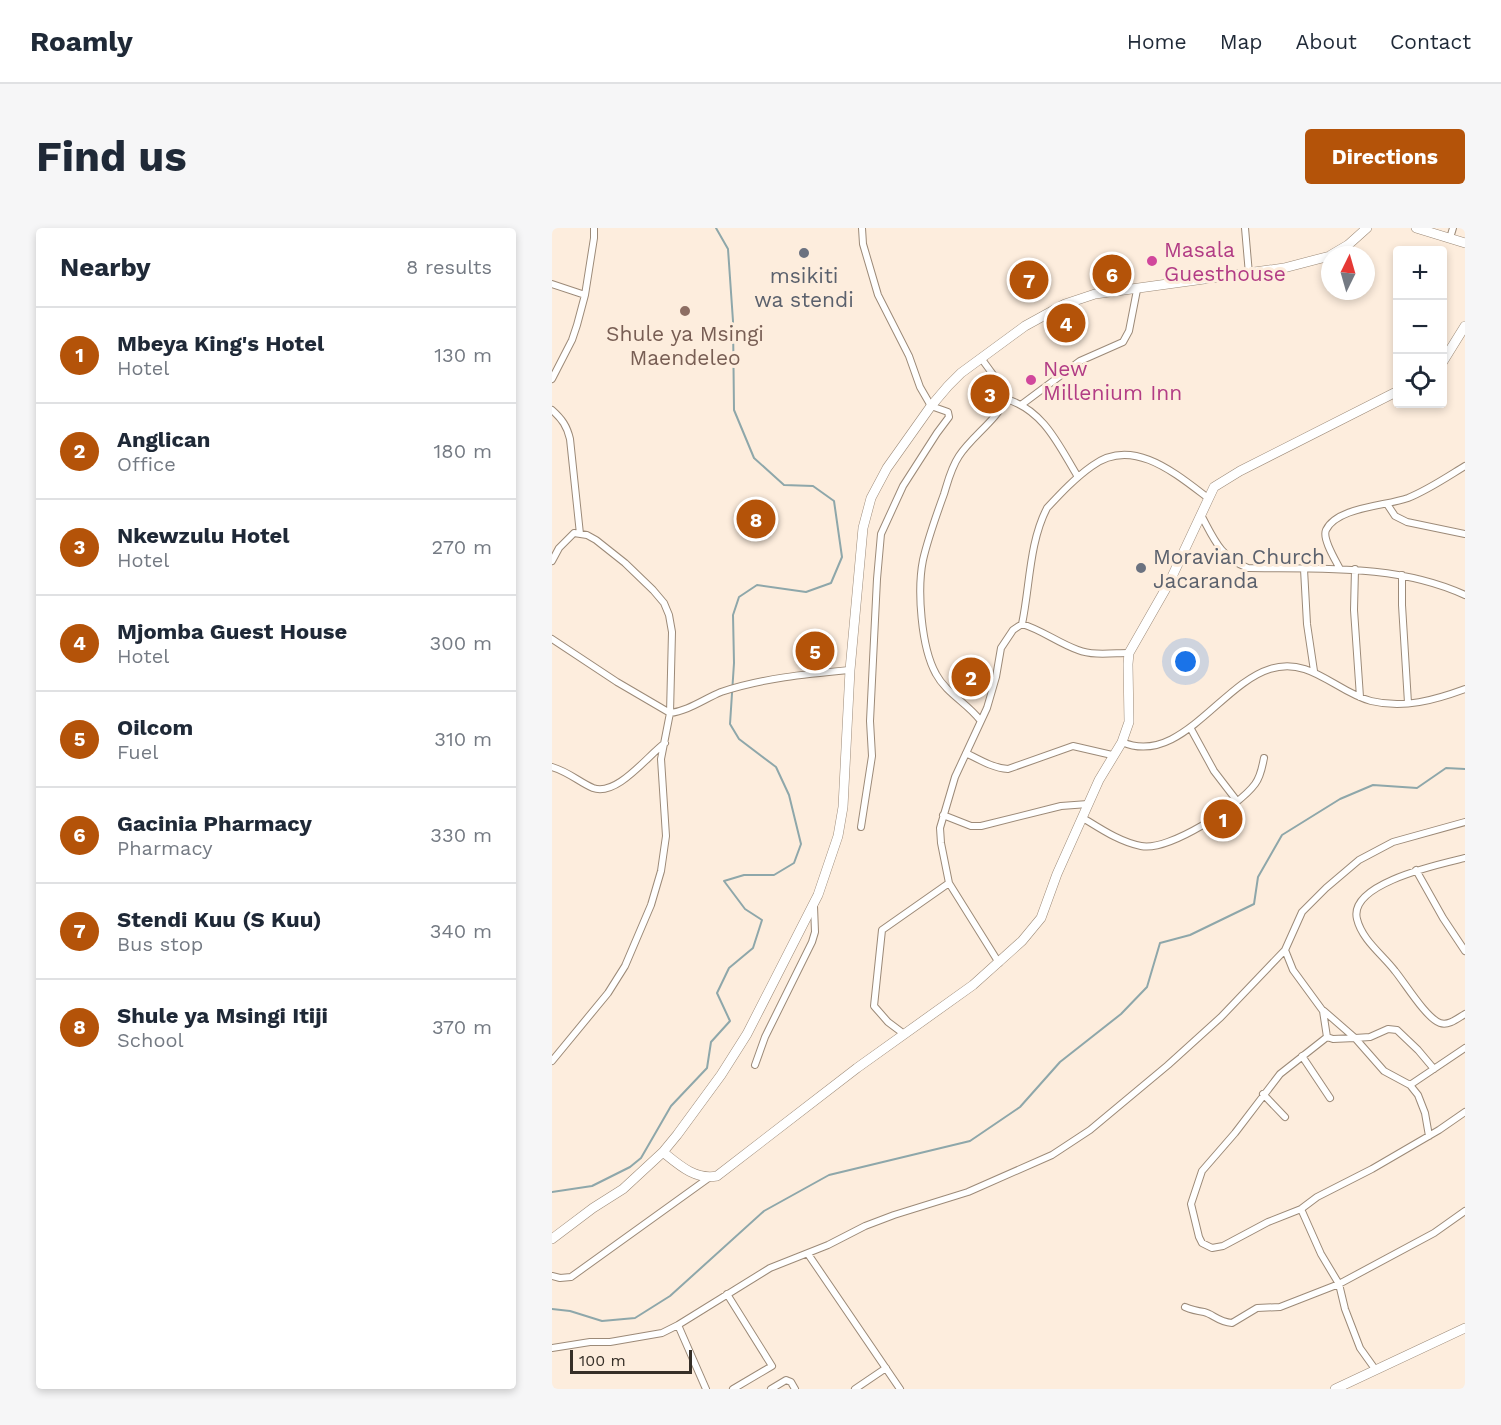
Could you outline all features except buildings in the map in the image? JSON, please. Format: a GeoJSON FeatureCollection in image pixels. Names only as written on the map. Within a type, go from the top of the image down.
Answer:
{"type":"FeatureCollection","features":[{"type":"Feature","properties":{"kind":"main road"},"geometry":{"type":"LineString","coordinates":[[1346,246],[1367,228]]}},
{"type":"Feature","properties":{"kind":"main road"},"geometry":{"type":"LineString","coordinates":[[1416,228],[1451,233],[1465,243]]}},
{"type":"Feature","properties":{"kind":"main road"},"geometry":{"type":"LineString","coordinates":[[552,1239],[623,1189],[663,1152],[721,1075],[747,1034],[813,905],[838,836],[843,807],[850,670],[863,528],[871,498],[887,468],[931,406],[948,386],[981,358],[1025,326],[1065,304],[1095,294],[1249,274],[1284,268],[1321,258]]}},
{"type":"Feature","properties":{"kind":"main road"},"geometry":{"type":"LineString","coordinates":[[1447,356],[1465,326]]}},
{"type":"Feature","properties":{"kind":"main road"},"geometry":{"type":"LineString","coordinates":[[663,1152],[698,1175],[717,1176],[904,1034],[973,985],[1022,941],[1041,918],[1057,874],[1088,804],[1112,755],[1122,742],[1129,722],[1129,653],[1169,584],[1214,488],[1240,471],[1393,394]]}},
{"type":"Feature","properties":{"kind":"main road"},"geometry":{"type":"LineString","coordinates":[[1335,1389],[1465,1328]]}},
{"type":"Feature","properties":{"kind":"street"},"geometry":{"type":"LineString","coordinates":[[552,379],[572,340],[585,295],[594,228]]}},
{"type":"Feature","properties":{"kind":"street"},"geometry":{"type":"LineString","coordinates":[[861,827],[872,756],[870,721],[881,534],[903,486],[949,417],[948,412],[931,406],[920,387],[909,356],[878,295],[862,228]]}},
{"type":"Feature","properties":{"kind":"street"},"geometry":{"type":"LineString","coordinates":[[1245,228],[1249,274]]}},
{"type":"Feature","properties":{"kind":"street"},"geometry":{"type":"LineString","coordinates":[[552,284],[585,295]]}},
{"type":"Feature","properties":{"kind":"street"},"geometry":{"type":"LineString","coordinates":[[1021,405],[1080,361],[1123,342],[1128,331],[1137,290]]}},
{"type":"Feature","properties":{"kind":"street"},"geometry":{"type":"LineString","coordinates":[[980,720],[946,688],[935,673],[924,626],[921,579],[930,532],[954,464],[1006,399],[1005,391],[981,358]]}},
{"type":"Feature","properties":{"kind":"street"},"geometry":{"type":"LineString","coordinates":[[1006,399],[1021,405],[1045,424],[1078,477]]}},
{"type":"Feature","properties":{"kind":"street"},"geometry":{"type":"LineString","coordinates":[[552,410],[568,428],[580,534]]}},
{"type":"Feature","properties":{"kind":"street"},"geometry":{"type":"LineString","coordinates":[[1022,624],[1033,550],[1042,517],[1047,508],[1093,465],[1111,457],[1137,455],[1171,472],[1208,498]]}},
{"type":"Feature","properties":{"kind":"street"},"geometry":{"type":"LineString","coordinates":[[1340,569],[1328,545],[1326,530],[1344,515],[1407,498],[1465,466]]}},
{"type":"Feature","properties":{"kind":"street"},"geometry":{"type":"LineString","coordinates":[[1387,504],[1395,516],[1407,522],[1465,534]]}},
{"type":"Feature","properties":{"kind":"street"},"geometry":{"type":"LineString","coordinates":[[1200,514],[1219,549],[1237,563],[1248,568],[1355,569],[1402,575],[1441,584],[1465,596]]}},
{"type":"Feature","properties":{"kind":"street"},"geometry":{"type":"LineString","coordinates":[[552,561],[568,537],[574,533],[596,540],[626,563],[664,603],[672,632],[670,713],[666,743],[661,759],[666,836],[661,871],[651,906],[625,966],[608,993],[552,1061]]}},
{"type":"Feature","properties":{"kind":"street"},"geometry":{"type":"LineString","coordinates":[[1304,569],[1307,624],[1314,671]]}},
{"type":"Feature","properties":{"kind":"street"},"geometry":{"type":"LineString","coordinates":[[1355,569],[1354,610],[1360,697]]}},
{"type":"Feature","properties":{"kind":"street"},"geometry":{"type":"LineString","coordinates":[[1402,575],[1408,703]]}},
{"type":"Feature","properties":{"kind":"street"},"geometry":{"type":"LineString","coordinates":[[999,963],[949,883],[941,843],[943,815],[955,777],[987,708],[1001,648],[1012,630],[1022,624]]}},
{"type":"Feature","properties":{"kind":"street"},"geometry":{"type":"LineString","coordinates":[[1022,624],[1078,651],[1129,653]]}},
{"type":"Feature","properties":{"kind":"street"},"geometry":{"type":"LineString","coordinates":[[552,639],[617,682],[670,713],[678,712],[720,693],[751,684],[793,676],[850,670]]}},
{"type":"Feature","properties":{"kind":"street"},"geometry":{"type":"LineString","coordinates":[[1122,742],[1129,746],[1153,747],[1191,729],[1207,712],[1258,674],[1279,666],[1314,671],[1360,697],[1373,701],[1408,703],[1431,701],[1465,689]]}},
{"type":"Feature","properties":{"kind":"street"},"geometry":{"type":"LineString","coordinates":[[1191,729],[1214,771],[1237,801]]}},
{"type":"Feature","properties":{"kind":"street"},"geometry":{"type":"LineString","coordinates":[[552,767],[573,775],[587,786],[597,790],[606,789],[620,783],[654,751],[666,743]]}},
{"type":"Feature","properties":{"kind":"street"},"geometry":{"type":"LineString","coordinates":[[966,753],[986,763],[1008,769],[1073,746],[1112,755]]}},
{"type":"Feature","properties":{"kind":"street"},"geometry":{"type":"LineString","coordinates":[[1083,818],[1110,835],[1141,846],[1149,847],[1172,842],[1212,819],[1237,801],[1255,784],[1264,758]]}},
{"type":"Feature","properties":{"kind":"street"},"geometry":{"type":"LineString","coordinates":[[943,815],[971,826],[981,826],[1061,806],[1088,804]]}},
{"type":"Feature","properties":{"kind":"street"},"geometry":{"type":"LineString","coordinates":[[552,1348],[647,1337],[662,1333],[770,1268],[808,1254],[875,1222],[968,1192],[1052,1155],[1113,1112],[1221,1017],[1285,950],[1297,921],[1307,906],[1359,860],[1392,842],[1465,822]]}},
{"type":"Feature","properties":{"kind":"street"},"geometry":{"type":"LineString","coordinates":[[1465,858],[1416,870],[1372,891],[1360,903],[1356,912],[1357,920],[1366,936],[1427,1013],[1437,1021],[1444,1023],[1451,1023],[1465,1014]]}},
{"type":"Feature","properties":{"kind":"street"},"geometry":{"type":"LineString","coordinates":[[1416,870],[1465,951]]}},
{"type":"Feature","properties":{"kind":"street"},"geometry":{"type":"LineString","coordinates":[[904,1034],[888,1022],[874,1006],[882,930],[949,883]]}},
{"type":"Feature","properties":{"kind":"street"},"geometry":{"type":"LineString","coordinates":[[754,1065],[765,1037],[812,942],[815,932],[813,905]]}},
{"type":"Feature","properties":{"kind":"street"},"geometry":{"type":"LineString","coordinates":[[1285,950],[1293,970],[1323,1011],[1355,1038],[1384,1071],[1410,1085],[1423,1106],[1429,1136]]}},
{"type":"Feature","properties":{"kind":"street"},"geometry":{"type":"LineString","coordinates":[[1323,1011],[1327,1037]]}},
{"type":"Feature","properties":{"kind":"street"},"geometry":{"type":"LineString","coordinates":[[1327,1037],[1333,1039],[1370,1037],[1388,1029],[1396,1030],[1434,1069]]}},
{"type":"Feature","properties":{"kind":"street"},"geometry":{"type":"LineString","coordinates":[[1327,1037],[1280,1074],[1235,1133],[1202,1171],[1191,1204],[1202,1243],[1212,1248],[1223,1246],[1268,1222],[1300,1209],[1317,1197],[1429,1136],[1465,1112]]}},
{"type":"Feature","properties":{"kind":"street"},"geometry":{"type":"LineString","coordinates":[[1410,1085],[1465,1048]]}},
{"type":"Feature","properties":{"kind":"street"},"geometry":{"type":"LineString","coordinates":[[1302,1056],[1330,1098]]}},
{"type":"Feature","properties":{"kind":"street"},"geometry":{"type":"LineString","coordinates":[[1263,1094],[1285,1118]]}},
{"type":"Feature","properties":{"kind":"street"},"geometry":{"type":"LineString","coordinates":[[552,1276],[571,1277],[710,1177]]}},
{"type":"Feature","properties":{"kind":"street"},"geometry":{"type":"LineString","coordinates":[[1300,1209],[1321,1254],[1339,1284],[1353,1333],[1375,1370]]}},
{"type":"Feature","properties":{"kind":"street"},"geometry":{"type":"LineString","coordinates":[[1185,1306],[1198,1312],[1206,1312],[1218,1320],[1232,1323],[1257,1308],[1281,1307],[1339,1284],[1434,1233],[1465,1211]]}},
{"type":"Feature","properties":{"kind":"street"},"geometry":{"type":"LineString","coordinates":[[808,1254],[900,1389]]}},
{"type":"Feature","properties":{"kind":"street"},"geometry":{"type":"LineString","coordinates":[[727,1294],[772,1366],[733,1389]]}},
{"type":"Feature","properties":{"kind":"street"},"geometry":{"type":"LineString","coordinates":[[678,1325],[706,1389]]}},
{"type":"Feature","properties":{"kind":"street"},"geometry":{"type":"LineString","coordinates":[[855,1389],[886,1368]]}},
{"type":"Feature","properties":{"kind":"street"},"geometry":{"type":"LineString","coordinates":[[771,1389],[786,1380],[791,1382],[795,1389]]}},
{"type":"Feature","properties":{"kind":"waterway"},"geometry":{"type":"LineString","coordinates":[[552,1192],[592,1186],[630,1167],[641,1158],[671,1106],[707,1068],[711,1042],[730,1021],[717,993],[729,968],[753,948],[762,920],[745,909],[724,881],[744,875],[774,875],[794,863],[801,844],[789,795],[776,767],[739,739],[730,724],[734,663],[733,615],[739,597],[757,585],[806,592],[831,583],[842,557],[834,501],[813,486],[784,485],[754,458],[734,410],[733,321],[728,249],[716,228]]}},
{"type":"Feature","properties":{"kind":"waterway"},"geometry":{"type":"LineString","coordinates":[[552,1309],[570,1311],[602,1321],[635,1318],[670,1296],[764,1211],[829,1175],[970,1141],[1020,1107],[1060,1062],[1121,1014],[1147,987],[1160,943],[1190,935],[1254,904],[1258,877],[1282,835],[1340,799],[1373,785],[1417,788],[1446,768],[1465,769]]}},
{"type":"Feature","properties":{"kind":"place","name":"msikiti wa stendi"},"geometry":{"type":"Point","coordinates":[804,253]}},
{"type":"Feature","properties":{"kind":"place","name":"Masala Guesthouse"},"geometry":{"type":"Point","coordinates":[1152,261]}},
{"type":"Feature","properties":{"kind":"place","name":"Gacinia Pharmacy"},"geometry":{"type":"Point","coordinates":[1112,274]}},
{"type":"Feature","properties":{"kind":"place","name":"Stendi Kuu (S Kuu)"},"geometry":{"type":"Point","coordinates":[1029,280]}},
{"type":"Feature","properties":{"kind":"place","name":"Shule ya Msingi Maendeleo"},"geometry":{"type":"Point","coordinates":[685,311]}},
{"type":"Feature","properties":{"kind":"place","name":"Mjomba Guest House"},"geometry":{"type":"Point","coordinates":[1066,323]}},
{"type":"Feature","properties":{"kind":"place","name":"New Millenium Inn"},"geometry":{"type":"Point","coordinates":[1031,380]}},
{"type":"Feature","properties":{"kind":"place","name":"Nkewzulu Hotel"},"geometry":{"type":"Point","coordinates":[990,394]}},
{"type":"Feature","properties":{"kind":"place","name":"Shule ya Msingi Itiji"},"geometry":{"type":"Point","coordinates":[756,519]}},
{"type":"Feature","properties":{"kind":"place","name":"Moravian Church Jacaranda"},"geometry":{"type":"Point","coordinates":[1141,568]}},
{"type":"Feature","properties":{"kind":"place","name":"Oilcom"},"geometry":{"type":"Point","coordinates":[815,651]}},
{"type":"Feature","properties":{"kind":"place","name":"Anglican"},"geometry":{"type":"Point","coordinates":[971,677]}},
{"type":"Feature","properties":{"kind":"place","name":"Mbeya King's Hotel"},"geometry":{"type":"Point","coordinates":[1223,819]}}]}
